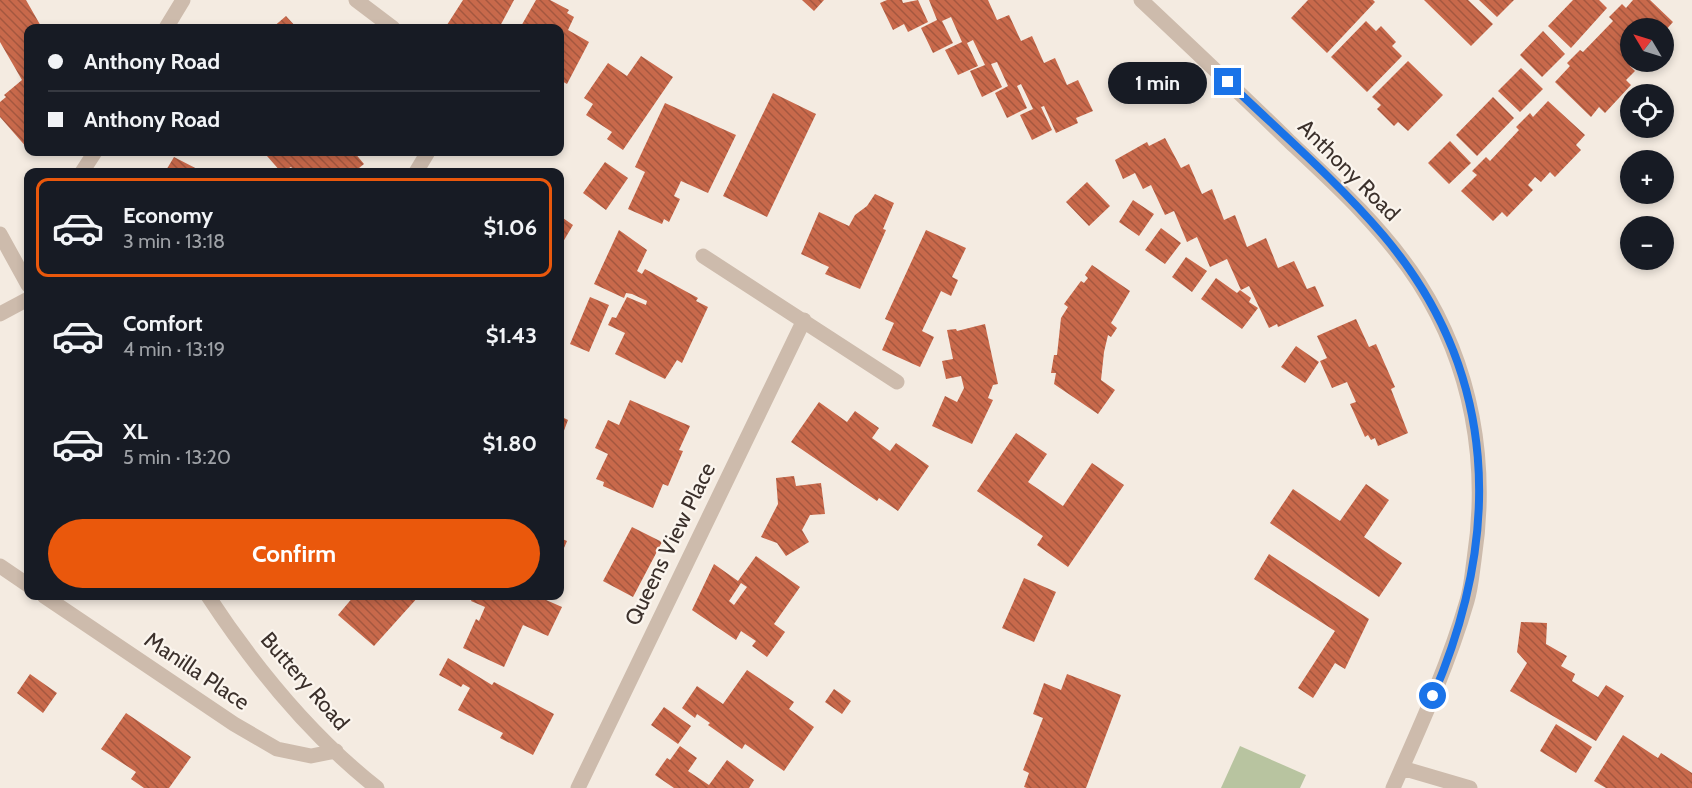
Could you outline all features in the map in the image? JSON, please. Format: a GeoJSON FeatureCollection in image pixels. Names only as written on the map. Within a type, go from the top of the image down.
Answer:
{"type":"FeatureCollection","features":[{"type":"Feature","properties":{"kind":"street"},"geometry":{"type":"LineString","coordinates":[[168,24],[183,0]]}},
{"type":"Feature","properties":{"kind":"street"},"geometry":{"type":"LineString","coordinates":[[356,0],[388,24]]}},
{"type":"Feature","properties":{"kind":"street","name":"Anthony Road"},"geometry":{"type":"LineString","coordinates":[[1141,0],[1331,181],[1383,235],[1419,283],[1453,349],[1472,405],[1480,464],[1480,522],[1467,599],[1441,678],[1393,788]]}},
{"type":"Feature","properties":{"kind":"street"},"geometry":{"type":"LineString","coordinates":[[0,234],[24,270]]}},
{"type":"Feature","properties":{"kind":"street"},"geometry":{"type":"LineString","coordinates":[[703,256],[897,382]]}},
{"type":"Feature","properties":{"kind":"street"},"geometry":{"type":"LineString","coordinates":[[0,314],[24,301]]}},
{"type":"Feature","properties":{"kind":"street","name":"Queens View Place"},"geometry":{"type":"LineString","coordinates":[[578,788],[804,320]]}},
{"type":"Feature","properties":{"kind":"street"},"geometry":{"type":"LineString","coordinates":[[0,566],[24,582]]}},
{"type":"Feature","properties":{"kind":"street","name":"Manilla Place"},"geometry":{"type":"LineString","coordinates":[[50,600],[234,724],[277,748],[311,756],[336,752]]}},
{"type":"Feature","properties":{"kind":"street","name":"Buttery Road"},"geometry":{"type":"LineString","coordinates":[[211,600],[261,669],[336,752],[376,788]]}},
{"type":"Feature","properties":{"kind":"street"},"geometry":{"type":"LineString","coordinates":[[1402,768],[1470,788]]}},
{"type":"Feature","properties":{"kind":"green space"},"geometry":{"type":"Polygon","coordinates":[[[1240,746],[1306,775],[1300,788],[1221,788],[1240,746]]]}},
{"type":"Feature","properties":{"kind":"building"},"geometry":{"type":"Polygon","coordinates":[[[0,0],[26,0],[40,24],[24,24],[24,144],[0,117],[0,102],[6,97],[4,95],[22,80],[0,42],[0,0]]]}},
{"type":"Feature","properties":{"kind":"building"},"geometry":{"type":"Polygon","coordinates":[[[463,0],[514,0],[501,24],[448,24],[463,0]]]}},
{"type":"Feature","properties":{"kind":"building"},"geometry":{"type":"Polygon","coordinates":[[[536,0],[550,0],[569,10],[567,13],[574,17],[568,30],[589,42],[567,84],[564,82],[564,24],[522,24],[536,0]]]}},
{"type":"Feature","properties":{"kind":"building"},"geometry":{"type":"Polygon","coordinates":[[[802,0],[824,0],[814,11],[802,0]]]}},
{"type":"Feature","properties":{"kind":"building"},"geometry":{"type":"Polygon","coordinates":[[[887,0],[902,0],[903,3],[918,0],[928,22],[908,32],[904,24],[893,30],[880,3],[887,0]]]}},
{"type":"Feature","properties":{"kind":"building"},"geometry":{"type":"Polygon","coordinates":[[[929,0],[988,0],[997,20],[1009,15],[1021,41],[1032,36],[1044,63],[1055,58],[1067,85],[1078,80],[1093,111],[1076,118],[1078,123],[1056,133],[1044,106],[1041,107],[1052,130],[1032,140],[1020,115],[1033,109],[1021,84],[1017,86],[1027,108],[1007,118],[995,93],[1008,86],[997,62],[991,64],[1002,87],[982,97],[970,71],[985,65],[973,40],[967,43],[978,66],[958,75],[945,50],[962,42],[951,17],[942,21],[953,43],[933,53],[921,28],[937,20],[929,0]]]}},
{"type":"Feature","properties":{"kind":"building"},"geometry":{"type":"Polygon","coordinates":[[[1308,0],[1373,0],[1375,2],[1327,53],[1291,18],[1308,0]]]}},
{"type":"Feature","properties":{"kind":"building"},"geometry":{"type":"Polygon","coordinates":[[[1424,0],[1468,0],[1493,24],[1471,46],[1424,0]]]}},
{"type":"Feature","properties":{"kind":"building"},"geometry":{"type":"Polygon","coordinates":[[[1479,0],[1514,0],[1497,17],[1479,0]]]}},
{"type":"Feature","properties":{"kind":"building"},"geometry":{"type":"Polygon","coordinates":[[[1573,0],[1599,0],[1607,8],[1571,48],[1548,26],[1573,0]]]}},
{"type":"Feature","properties":{"kind":"building"},"geometry":{"type":"Polygon","coordinates":[[[1633,0],[1650,0],[1669,18],[1620,18],[1620,72],[1634,72],[1626,80],[1630,84],[1620,84],[1620,97],[1605,113],[1599,107],[1591,117],[1555,82],[1570,66],[1567,63],[1580,50],[1583,52],[1613,21],[1609,17],[1622,4],[1626,8],[1633,0]]]}},
{"type":"Feature","properties":{"kind":"building"},"geometry":{"type":"Polygon","coordinates":[[[286,16],[293,24],[277,24],[286,16]]]}},
{"type":"Feature","properties":{"kind":"building"},"geometry":{"type":"Polygon","coordinates":[[[1366,21],[1376,31],[1381,26],[1396,42],[1392,46],[1402,56],[1367,92],[1331,57],[1366,21]]]}},
{"type":"Feature","properties":{"kind":"building"},"geometry":{"type":"Polygon","coordinates":[[[1543,31],[1565,54],[1542,77],[1520,55],[1543,31]]]}},
{"type":"Feature","properties":{"kind":"building"},"geometry":{"type":"Polygon","coordinates":[[[641,56],[673,77],[623,150],[607,139],[612,132],[586,115],[593,104],[584,98],[608,63],[627,76],[641,56]]]}},
{"type":"Feature","properties":{"kind":"building"},"geometry":{"type":"Polygon","coordinates":[[[1408,61],[1443,95],[1408,131],[1398,122],[1394,126],[1377,109],[1381,105],[1372,97],[1408,61]]]}},
{"type":"Feature","properties":{"kind":"building"},"geometry":{"type":"Polygon","coordinates":[[[1521,68],[1543,89],[1520,112],[1498,91],[1521,68]]]}},
{"type":"Feature","properties":{"kind":"building"},"geometry":{"type":"Polygon","coordinates":[[[773,93],[816,114],[767,217],[723,196],[773,93]]]}},
{"type":"Feature","properties":{"kind":"building"},"geometry":{"type":"Polygon","coordinates":[[[1493,97],[1514,118],[1477,156],[1456,135],[1493,97]]]}},
{"type":"Feature","properties":{"kind":"building"},"geometry":{"type":"Polygon","coordinates":[[[1548,101],[1585,135],[1576,145],[1581,150],[1555,177],[1550,172],[1541,182],[1535,177],[1528,185],[1533,190],[1507,217],[1502,212],[1493,221],[1461,191],[1477,175],[1472,171],[1486,157],[1490,161],[1519,130],[1516,127],[1530,113],[1533,117],[1548,101]]]}},
{"type":"Feature","properties":{"kind":"building"},"geometry":{"type":"Polygon","coordinates":[[[665,103],[736,135],[708,193],[681,181],[674,196],[680,199],[669,222],[664,219],[662,224],[628,209],[645,172],[635,167],[665,103]]]}},
{"type":"Feature","properties":{"kind":"building"},"geometry":{"type":"Polygon","coordinates":[[[1165,138],[1181,168],[1189,164],[1202,194],[1212,189],[1224,220],[1235,215],[1247,247],[1266,238],[1278,268],[1294,261],[1307,289],[1315,286],[1324,306],[1278,327],[1277,324],[1269,328],[1249,286],[1241,290],[1227,259],[1210,267],[1197,237],[1187,242],[1174,211],[1165,215],[1151,185],[1143,189],[1135,173],[1123,179],[1115,160],[1147,142],[1149,146],[1165,138]]]}},
{"type":"Feature","properties":{"kind":"building"},"geometry":{"type":"Polygon","coordinates":[[[1450,141],[1471,163],[1449,184],[1428,163],[1450,141]]]}},
{"type":"Feature","properties":{"kind":"building"},"geometry":{"type":"Polygon","coordinates":[[[267,156],[357,156],[364,164],[359,168],[278,168],[267,156]]]}},
{"type":"Feature","properties":{"kind":"building"},"geometry":{"type":"Polygon","coordinates":[[[174,157],[195,168],[167,168],[174,157]]]}},
{"type":"Feature","properties":{"kind":"building"},"geometry":{"type":"Polygon","coordinates":[[[605,162],[628,178],[606,210],[583,193],[605,162]]]}},
{"type":"Feature","properties":{"kind":"building"},"geometry":{"type":"Polygon","coordinates":[[[1087,182],[1110,206],[1089,226],[1066,202],[1087,182]]]}},
{"type":"Feature","properties":{"kind":"building"},"geometry":{"type":"Polygon","coordinates":[[[875,194],[894,203],[883,229],[886,230],[860,289],[825,274],[829,267],[801,254],[819,212],[849,226],[855,215],[867,206],[875,194]]]}},
{"type":"Feature","properties":{"kind":"building"},"geometry":{"type":"Polygon","coordinates":[[[1133,200],[1154,214],[1139,236],[1119,222],[1133,200]]]}},
{"type":"Feature","properties":{"kind":"building"},"geometry":{"type":"Polygon","coordinates":[[[564,219],[573,225],[564,240],[564,219]]]}},
{"type":"Feature","properties":{"kind":"building"},"geometry":{"type":"Polygon","coordinates":[[[1161,228],[1181,243],[1165,264],[1145,250],[1161,228]]]}},
{"type":"Feature","properties":{"kind":"building"},"geometry":{"type":"Polygon","coordinates":[[[619,230],[647,250],[637,271],[642,274],[645,269],[698,298],[696,301],[708,307],[682,363],[677,360],[665,379],[615,354],[625,333],[608,325],[612,317],[616,318],[627,297],[646,305],[647,301],[626,293],[624,298],[594,284],[619,230]]]}},
{"type":"Feature","properties":{"kind":"building"},"geometry":{"type":"Polygon","coordinates":[[[926,230],[966,248],[952,277],[958,280],[951,296],[941,291],[922,331],[934,337],[920,367],[882,350],[894,323],[885,319],[926,230]]]}},
{"type":"Feature","properties":{"kind":"building"},"geometry":{"type":"Polygon","coordinates":[[[1186,257],[1207,271],[1192,292],[1172,277],[1186,257]]]}},
{"type":"Feature","properties":{"kind":"building"},"geometry":{"type":"Polygon","coordinates":[[[1092,265],[1130,291],[1111,323],[1117,328],[1111,337],[1108,335],[1104,352],[1101,380],[1115,390],[1098,414],[1054,384],[1056,373],[1051,373],[1054,355],[1057,355],[1061,318],[1068,307],[1064,304],[1081,281],[1084,283],[1088,278],[1085,275],[1092,265]]]}},
{"type":"Feature","properties":{"kind":"building"},"geometry":{"type":"Polygon","coordinates":[[[1216,278],[1237,293],[1240,290],[1251,298],[1249,302],[1258,308],[1242,329],[1201,299],[1216,278]]]}},
{"type":"Feature","properties":{"kind":"building"},"geometry":{"type":"Polygon","coordinates":[[[590,297],[609,305],[589,352],[570,344],[590,297]]]}},
{"type":"Feature","properties":{"kind":"building"},"geometry":{"type":"Polygon","coordinates":[[[1356,319],[1369,347],[1376,344],[1395,387],[1391,389],[1408,433],[1378,446],[1375,438],[1371,440],[1368,435],[1365,437],[1350,404],[1356,402],[1347,382],[1332,388],[1320,361],[1327,358],[1317,336],[1356,319]]]}},
{"type":"Feature","properties":{"kind":"building"},"geometry":{"type":"Polygon","coordinates":[[[985,324],[998,384],[993,385],[988,398],[993,400],[972,444],[932,426],[945,396],[957,402],[964,388],[961,376],[946,379],[942,361],[953,359],[947,330],[956,329],[957,331],[985,324]]]}},
{"type":"Feature","properties":{"kind":"building"},"geometry":{"type":"Polygon","coordinates":[[[1296,346],[1319,362],[1305,383],[1281,367],[1296,346]]]}},
{"type":"Feature","properties":{"kind":"building"},"geometry":{"type":"Polygon","coordinates":[[[630,400],[690,426],[679,450],[683,451],[668,486],[663,484],[653,508],[603,486],[604,482],[596,479],[608,454],[595,448],[608,420],[619,425],[630,400]]]}},
{"type":"Feature","properties":{"kind":"building"},"geometry":{"type":"Polygon","coordinates":[[[819,402],[847,422],[855,411],[879,428],[872,438],[890,451],[896,443],[929,466],[898,511],[879,498],[877,501],[791,442],[819,402]]]}},
{"type":"Feature","properties":{"kind":"building"},"geometry":{"type":"Polygon","coordinates":[[[564,418],[568,420],[564,430],[564,418]]]}},
{"type":"Feature","properties":{"kind":"building"},"geometry":{"type":"Polygon","coordinates":[[[1016,433],[1047,454],[1028,482],[1063,506],[1092,463],[1124,485],[1068,567],[1037,545],[1043,536],[977,491],[1016,433]]]}},
{"type":"Feature","properties":{"kind":"building"},"geometry":{"type":"Polygon","coordinates":[[[794,476],[796,486],[821,483],[825,514],[810,515],[802,530],[809,542],[786,556],[777,543],[761,537],[778,504],[776,478],[794,476]]]}},
{"type":"Feature","properties":{"kind":"building"},"geometry":{"type":"Polygon","coordinates":[[[1366,484],[1389,500],[1364,537],[1402,563],[1379,597],[1270,523],[1293,489],[1340,521],[1366,484]]]}},
{"type":"Feature","properties":{"kind":"building"},"geometry":{"type":"Polygon","coordinates":[[[632,527],[662,542],[633,597],[603,581],[632,527]]]}},
{"type":"Feature","properties":{"kind":"building"},"geometry":{"type":"Polygon","coordinates":[[[1269,554],[1369,619],[1345,669],[1335,663],[1313,698],[1298,688],[1335,631],[1254,579],[1269,554]]]}},
{"type":"Feature","properties":{"kind":"building"},"geometry":{"type":"Polygon","coordinates":[[[756,556],[800,587],[774,624],[785,632],[767,657],[752,646],[756,641],[741,631],[736,640],[692,610],[714,564],[738,581],[756,556]],[[741,583],[729,601],[734,605],[747,587],[741,583]]]}},
{"type":"Feature","properties":{"kind":"building"},"geometry":{"type":"Polygon","coordinates":[[[1024,578],[1056,592],[1034,642],[1002,628],[1024,578]]]}},
{"type":"Feature","properties":{"kind":"building"},"geometry":{"type":"Polygon","coordinates":[[[351,600],[415,600],[374,646],[338,615],[351,600]]]}},
{"type":"Feature","properties":{"kind":"building"},"geometry":{"type":"Polygon","coordinates":[[[546,600],[562,607],[548,636],[523,625],[504,667],[463,648],[476,619],[479,621],[485,607],[471,601],[546,600]]]}},
{"type":"Feature","properties":{"kind":"building"},"geometry":{"type":"Polygon","coordinates":[[[1521,622],[1547,623],[1546,644],[1567,656],[1561,666],[1575,674],[1572,681],[1598,697],[1606,685],[1624,696],[1596,741],[1510,691],[1527,663],[1517,652],[1521,622]]]}},
{"type":"Feature","properties":{"kind":"building"},"geometry":{"type":"Polygon","coordinates":[[[448,658],[492,685],[494,682],[554,714],[533,755],[500,738],[503,733],[458,710],[470,688],[463,684],[461,687],[439,675],[448,658]]]}},
{"type":"Feature","properties":{"kind":"building"},"geometry":{"type":"Polygon","coordinates":[[[747,670],[794,702],[789,709],[814,727],[784,771],[745,744],[742,749],[708,725],[710,723],[697,714],[695,718],[682,708],[697,686],[723,704],[747,670]]]}},
{"type":"Feature","properties":{"kind":"building"},"geometry":{"type":"Polygon","coordinates":[[[30,674],[57,693],[43,713],[17,693],[30,674]]]}},
{"type":"Feature","properties":{"kind":"building"},"geometry":{"type":"Polygon","coordinates":[[[1067,674],[1121,695],[1086,788],[1024,787],[1029,773],[1023,770],[1043,718],[1033,714],[1044,683],[1061,690],[1067,674]]]}},
{"type":"Feature","properties":{"kind":"building"},"geometry":{"type":"Polygon","coordinates":[[[834,689],[851,701],[842,714],[825,702],[834,689]]]}},
{"type":"Feature","properties":{"kind":"building"},"geometry":{"type":"Polygon","coordinates":[[[664,707],[691,726],[678,744],[651,725],[664,707]]]}},
{"type":"Feature","properties":{"kind":"building"},"geometry":{"type":"Polygon","coordinates":[[[126,713],[191,757],[169,788],[144,788],[131,779],[136,772],[101,749],[126,713]]]}},
{"type":"Feature","properties":{"kind":"building"},"geometry":{"type":"Polygon","coordinates":[[[1556,724],[1592,747],[1576,773],[1540,751],[1556,724]]]}},
{"type":"Feature","properties":{"kind":"building"},"geometry":{"type":"Polygon","coordinates":[[[1623,735],[1658,758],[1661,753],[1692,773],[1692,788],[1606,788],[1594,781],[1623,735]]]}},
{"type":"Feature","properties":{"kind":"building"},"geometry":{"type":"Polygon","coordinates":[[[680,746],[697,758],[688,771],[709,785],[727,760],[754,780],[749,788],[674,788],[655,775],[667,758],[670,760],[680,746]]]}},
{"type":"Feature","properties":{"kind":"route"},"geometry":{"type":"LineString","coordinates":[[1228,82],[1331,181],[1383,235],[1419,283],[1453,349],[1460,368],[1472,405],[1480,464],[1480,522],[1467,599],[1433,696]]}}]}
